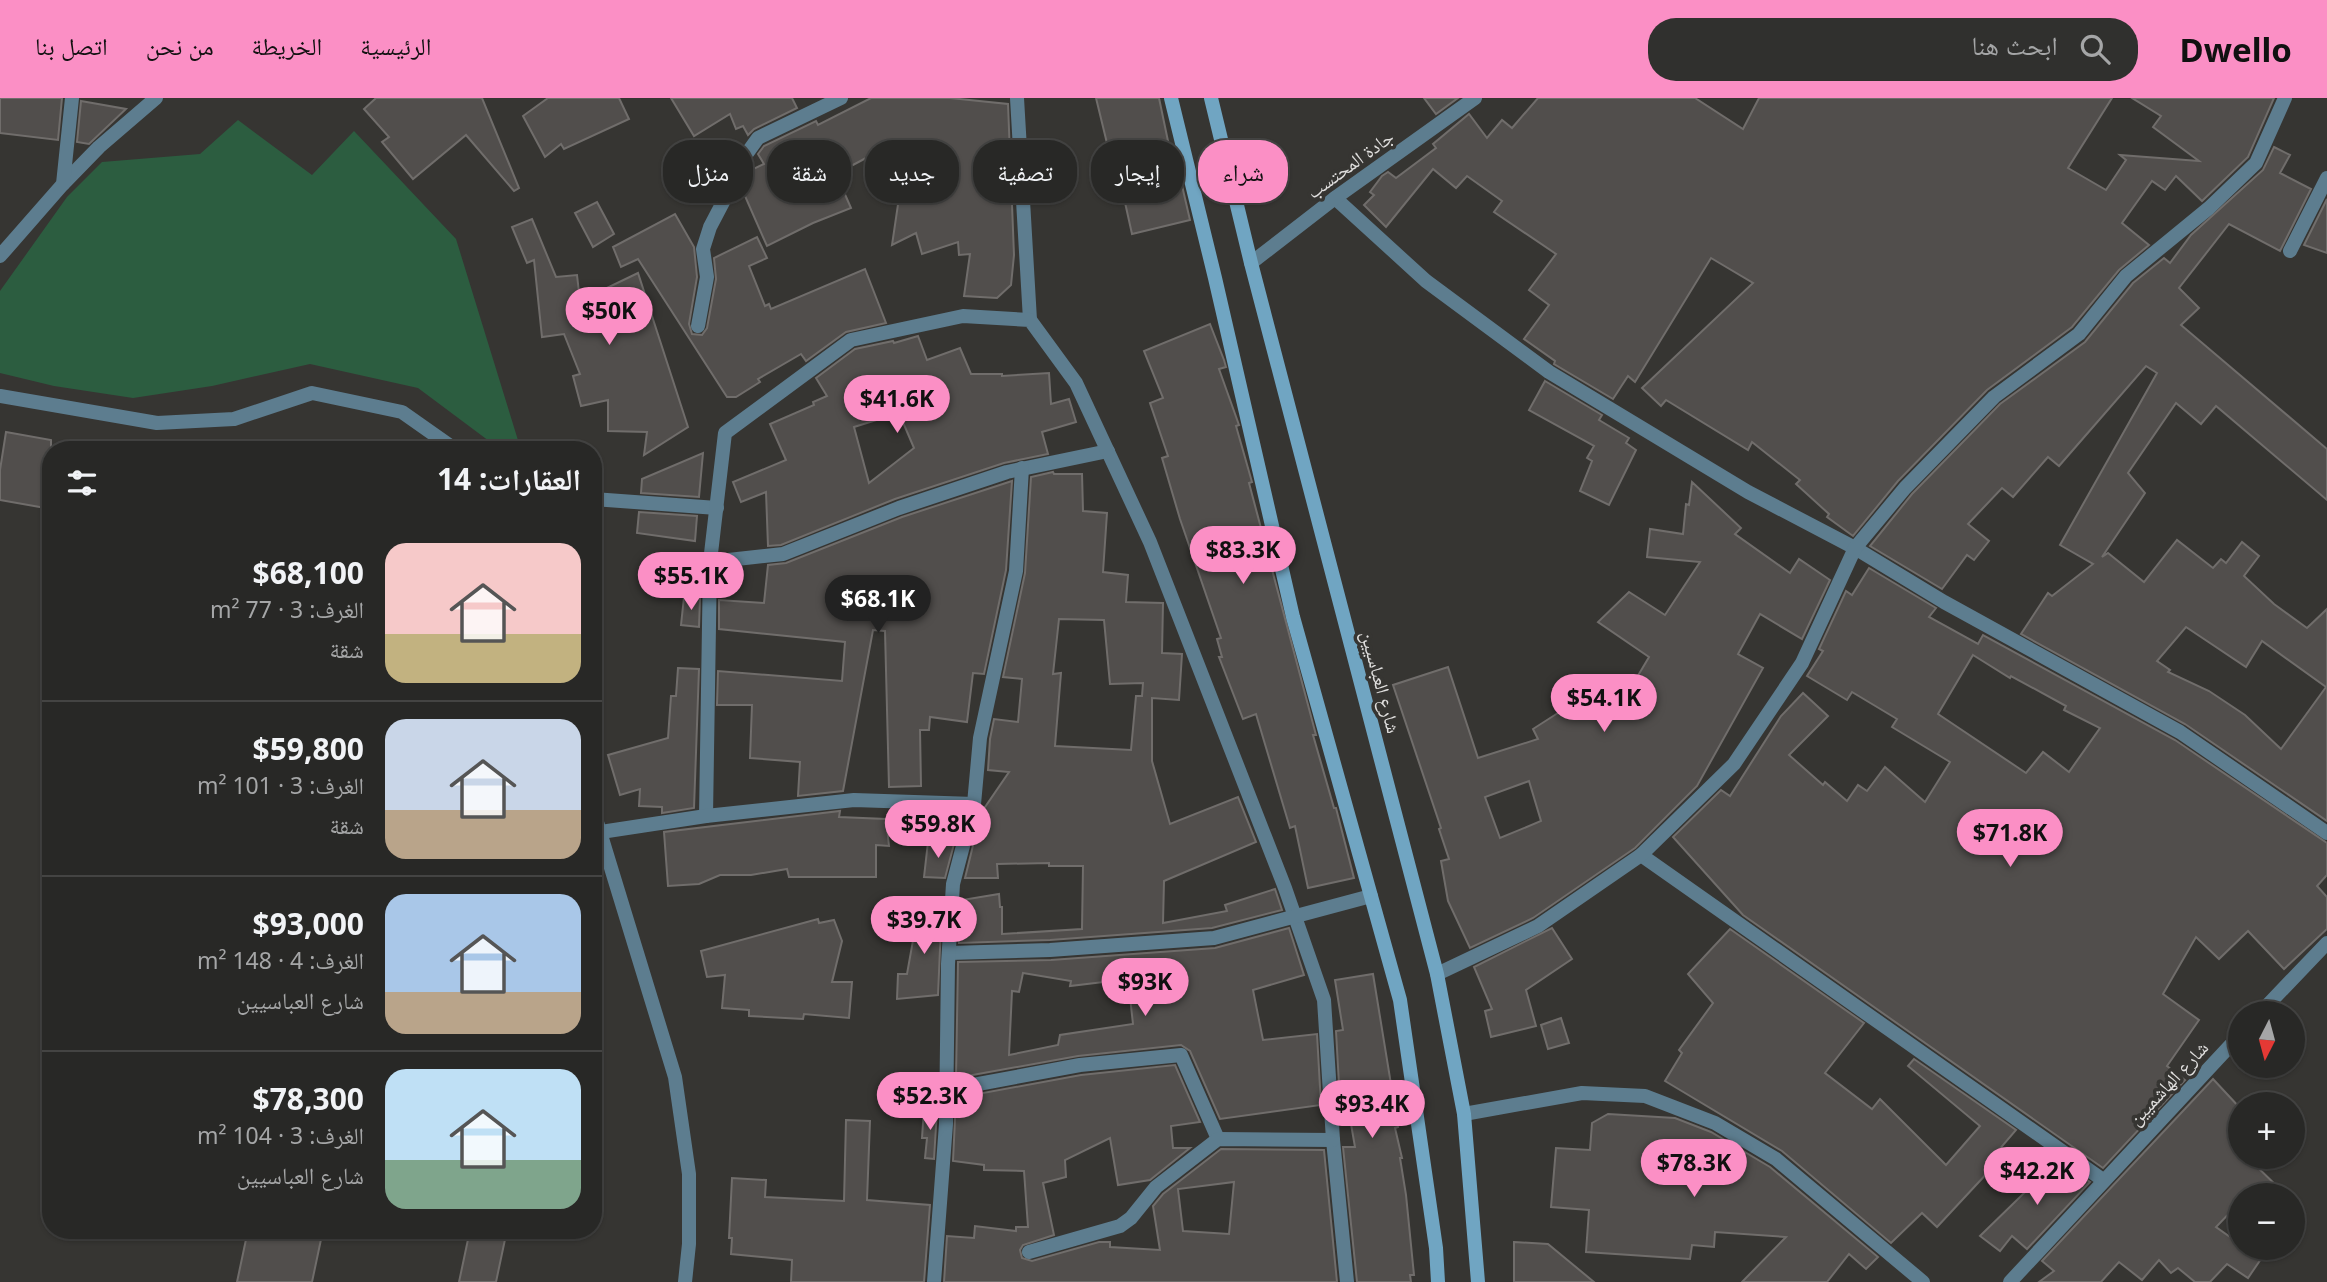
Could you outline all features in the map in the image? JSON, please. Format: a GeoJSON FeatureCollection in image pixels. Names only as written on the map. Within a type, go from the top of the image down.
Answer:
{"type":"FeatureCollection","features":[{"type":"Feature","properties":{"kind":"main road"},"geometry":{"type":"LineString","coordinates":[[1171,98],[1293,617],[1400,1000],[1436,1248],[1438,1282]]}},
{"type":"Feature","properties":{"kind":"main road","name":"شارع العباسيين"},"geometry":{"type":"LineString","coordinates":[[1211,98],[1251,263],[1437,974],[1464,1114],[1478,1282]]}},
{"type":"Feature","properties":{"kind":"street"},"geometry":{"type":"LineString","coordinates":[[63,184],[72,98]]}},
{"type":"Feature","properties":{"kind":"street"},"geometry":{"type":"LineString","coordinates":[[0,256],[99,147],[156,98]]}},
{"type":"Feature","properties":{"kind":"street"},"geometry":{"type":"LineString","coordinates":[[698,326],[707,277],[703,248],[740,163],[758,138],[841,98]]}},
{"type":"Feature","properties":{"kind":"street"},"geometry":{"type":"LineString","coordinates":[[1017,98],[1030,320],[1076,383],[1150,542],[1295,916],[1324,1000],[1333,1140],[1347,1282]]}},
{"type":"Feature","properties":{"kind":"street","name":"جادة المحتسب"},"geometry":{"type":"LineString","coordinates":[[1251,263],[1335,198],[1475,98]]}},
{"type":"Feature","properties":{"kind":"street"},"geometry":{"type":"LineString","coordinates":[[1437,974],[1538,926],[1641,855],[1734,764],[1802,663],[1855,548],[1905,488],[1994,397],[2079,334],[2126,276],[2209,208],[2256,163],[2285,98]]}},
{"type":"Feature","properties":{"kind":"street"},"geometry":{"type":"LineString","coordinates":[[2290,251],[2327,178]]}},
{"type":"Feature","properties":{"kind":"street"},"geometry":{"type":"LineString","coordinates":[[1335,198],[1426,281],[1549,372],[1748,492],[1855,548],[1944,602],[2180,732],[2327,833]]}},
{"type":"Feature","properties":{"kind":"street"},"geometry":{"type":"LineString","coordinates":[[706,816],[710,562],[725,433],[851,340],[963,316],[1030,320]]}},
{"type":"Feature","properties":{"kind":"street"},"geometry":{"type":"LineString","coordinates":[[0,396],[157,423],[234,419],[312,393],[402,412],[443,441]]}},
{"type":"Feature","properties":{"kind":"street"},"geometry":{"type":"LineString","coordinates":[[710,562],[783,554],[899,508],[1007,471],[1108,451]]}},
{"type":"Feature","properties":{"kind":"street"},"geometry":{"type":"LineString","coordinates":[[934,1282],[946,1124],[953,884],[974,804],[980,738],[1016,571],[1022,468]]}},
{"type":"Feature","properties":{"kind":"street"},"geometry":{"type":"LineString","coordinates":[[602,500],[717,508]]}},
{"type":"Feature","properties":{"kind":"street"},"geometry":{"type":"LineString","coordinates":[[602,832],[706,816],[855,800],[974,804]]}},
{"type":"Feature","properties":{"kind":"street"},"geometry":{"type":"LineString","coordinates":[[602,835],[675,1077],[689,1174],[689,1244],[685,1282]]}},
{"type":"Feature","properties":{"kind":"street"},"geometry":{"type":"LineString","coordinates":[[1641,855],[2103,1180]]}},
{"type":"Feature","properties":{"kind":"street"},"geometry":{"type":"LineString","coordinates":[[949,953],[1050,950],[1213,937],[1371,896]]}},
{"type":"Feature","properties":{"kind":"street"},"geometry":{"type":"LineString","coordinates":[[2271,1001],[2327,943]]}},
{"type":"Feature","properties":{"kind":"street","name":"شارع الهاشميين"},"geometry":{"type":"LineString","coordinates":[[2010,1282],[2228,1048]]}},
{"type":"Feature","properties":{"kind":"street"},"geometry":{"type":"LineString","coordinates":[[946,1090],[1080,1065],[1181,1055],[1218,1139]]}},
{"type":"Feature","properties":{"kind":"street"},"geometry":{"type":"LineString","coordinates":[[1464,1114],[1582,1093],[1645,1096],[1715,1122],[1776,1158],[1923,1282]]}},
{"type":"Feature","properties":{"kind":"street"},"geometry":{"type":"LineString","coordinates":[[1029,1252],[1120,1226],[1131,1218],[1156,1186],[1218,1139],[1333,1140]]}},
{"type":"Feature","properties":{"kind":"green space"},"geometry":{"type":"Polygon","coordinates":[[[238,120],[312,175],[354,131],[456,239],[518,441],[489,441],[418,388],[310,364],[212,386],[133,398],[54,386],[0,373],[0,291],[67,197],[102,162],[200,154],[238,120]]]}},
{"type":"Feature","properties":{"kind":"building"},"geometry":{"type":"Polygon","coordinates":[[[0,98],[62,98],[58,140],[0,133],[0,98]]]}},
{"type":"Feature","properties":{"kind":"building"},"geometry":{"type":"Polygon","coordinates":[[[376,98],[482,98],[519,188],[514,191],[466,135],[413,179],[382,142],[389,137],[364,109],[376,98]]]}},
{"type":"Feature","properties":{"kind":"building"},"geometry":{"type":"Polygon","coordinates":[[[548,98],[619,98],[629,119],[564,149],[561,144],[545,157],[523,116],[548,98]]]}},
{"type":"Feature","properties":{"kind":"building"},"geometry":{"type":"Polygon","coordinates":[[[671,98],[792,98],[797,108],[754,129],[748,135],[743,126],[736,129],[730,114],[694,136],[671,98]]]}},
{"type":"Feature","properties":{"kind":"building"},"geometry":{"type":"Polygon","coordinates":[[[871,98],[950,98],[1008,104],[1009,140],[973,140],[973,203],[1012,203],[1014,255],[1011,285],[997,298],[964,296],[970,254],[959,255],[958,242],[922,254],[916,233],[892,245],[898,203],[959,203],[959,140],[865,140],[865,159],[851,166],[851,140],[776,140],[816,121],[818,125],[871,98]]]}},
{"type":"Feature","properties":{"kind":"building"},"geometry":{"type":"Polygon","coordinates":[[[1096,98],[1159,98],[1168,140],[1106,140],[1096,98]]]}},
{"type":"Feature","properties":{"kind":"building"},"geometry":{"type":"Polygon","coordinates":[[[1424,98],[1458,98],[1436,114],[1424,98]]]}},
{"type":"Feature","properties":{"kind":"building"},"geometry":{"type":"Polygon","coordinates":[[[1538,98],[1695,98],[1743,129],[1759,98],[2112,98],[2068,168],[2106,190],[2126,160],[2120,155],[2199,161],[2153,127],[2161,116],[2132,98],[2274,98],[2248,157],[2202,201],[2176,176],[2165,190],[2152,181],[2122,223],[2149,245],[2119,270],[2072,327],[1987,390],[1898,481],[1853,536],[1827,517],[1829,514],[1796,484],[1800,480],[1752,442],[1748,450],[1666,400],[1661,406],[1642,388],[1753,283],[1711,258],[1635,382],[1628,376],[1613,399],[1554,364],[1555,361],[1524,339],[1549,305],[1529,290],[1556,254],[1494,212],[1502,201],[1467,176],[1456,188],[1433,169],[1386,227],[1364,205],[1374,195],[1370,192],[1382,176],[1388,172],[1396,178],[1436,148],[1433,144],[1469,114],[1487,138],[1502,120],[1512,128],[1538,98]]]}},
{"type":"Feature","properties":{"kind":"building"},"geometry":{"type":"Polygon","coordinates":[[[81,101],[126,109],[89,144],[77,142],[81,101]]]}},
{"type":"Feature","properties":{"kind":"building"},"geometry":{"type":"Polygon","coordinates":[[[767,145],[767,203],[849,203],[851,208],[767,246],[748,203],[753,203],[753,169],[764,164],[758,154],[767,145]]]}},
{"type":"Feature","properties":{"kind":"building"},"geometry":{"type":"Polygon","coordinates":[[[2274,147],[2290,155],[2280,173],[2311,189],[2280,251],[2229,224],[2179,288],[2199,308],[2181,325],[2327,449],[2327,500],[2216,406],[2201,424],[2176,403],[2128,473],[2145,493],[2102,557],[2108,553],[2144,582],[2177,540],[2213,568],[2221,559],[2226,563],[2242,542],[2259,556],[2244,576],[2274,604],[2307,628],[2327,609],[2327,821],[2185,724],[2021,634],[2048,593],[2052,596],[2093,564],[2060,545],[2157,373],[2146,366],[2059,466],[2048,457],[2013,497],[2002,488],[1968,524],[1989,541],[1974,560],[1967,555],[1942,589],[1870,546],[1912,494],[2000,404],[2085,342],[2133,283],[2164,258],[2170,263],[2191,235],[2263,170],[2274,147]],[[2186,627],[2157,661],[2170,670],[2168,672],[2209,691],[2245,715],[2281,749],[2326,687],[2262,641],[2246,667],[2186,627]]]}},
{"type":"Feature","properties":{"kind":"building"},"geometry":{"type":"Polygon","coordinates":[[[1184,194],[1190,220],[1132,234],[1125,203],[1184,203],[1184,194]]]}},
{"type":"Feature","properties":{"kind":"building"},"geometry":{"type":"Polygon","coordinates":[[[2327,199],[2327,253],[2304,245],[2327,199]]]}},
{"type":"Feature","properties":{"kind":"building"},"geometry":{"type":"Polygon","coordinates":[[[597,202],[614,234],[593,247],[575,213],[597,202]]]}},
{"type":"Feature","properties":{"kind":"building"},"geometry":{"type":"Polygon","coordinates":[[[675,214],[694,247],[697,277],[689,324],[692,334],[702,335],[707,328],[716,279],[714,258],[757,237],[767,258],[749,266],[765,306],[769,304],[771,309],[865,269],[886,323],[846,332],[806,361],[801,354],[758,379],[760,382],[736,397],[727,397],[638,259],[621,267],[613,247],[675,214]]]}},
{"type":"Feature","properties":{"kind":"building"},"geometry":{"type":"Polygon","coordinates":[[[532,219],[556,277],[577,275],[580,301],[638,273],[688,427],[644,455],[647,432],[608,431],[608,400],[581,406],[573,376],[580,374],[564,334],[542,337],[534,260],[527,263],[512,227],[532,219]]]}},
{"type":"Feature","properties":{"kind":"building"},"geometry":{"type":"Polygon","coordinates":[[[1210,324],[1226,367],[1219,369],[1239,425],[1236,426],[1252,482],[1249,483],[1316,735],[1313,735],[1354,878],[1308,888],[1295,826],[1290,828],[1256,714],[1243,719],[1219,657],[1222,657],[1217,639],[1221,638],[1180,519],[1162,458],[1168,456],[1150,403],[1163,398],[1144,351],[1210,324]]]}},
{"type":"Feature","properties":{"kind":"building"},"geometry":{"type":"Polygon","coordinates":[[[918,336],[927,360],[960,348],[971,374],[1002,376],[1049,373],[1051,404],[1069,399],[1076,422],[1042,432],[1048,454],[1004,463],[895,499],[781,545],[768,546],[766,492],[741,502],[733,482],[786,460],[770,424],[814,405],[813,402],[827,396],[816,378],[855,349],[893,341],[894,343],[918,336]],[[899,413],[854,427],[869,483],[914,448],[899,413]]]}},
{"type":"Feature","properties":{"kind":"building"},"geometry":{"type":"Polygon","coordinates":[[[1545,381],[1602,415],[1599,420],[1629,438],[1626,443],[1636,450],[1609,505],[1580,491],[1592,461],[1587,458],[1594,446],[1529,410],[1545,381]]]}},
{"type":"Feature","properties":{"kind":"building"},"geometry":{"type":"Polygon","coordinates":[[[6,432],[51,440],[42,441],[42,507],[0,500],[0,470],[6,432]]]}},
{"type":"Feature","properties":{"kind":"building"},"geometry":{"type":"Polygon","coordinates":[[[703,453],[699,497],[641,493],[642,479],[703,453]]]}},
{"type":"Feature","properties":{"kind":"building"},"geometry":{"type":"Polygon","coordinates":[[[1053,472],[1082,474],[1083,511],[1107,513],[1103,572],[1128,575],[1126,602],[1163,603],[1162,653],[1182,654],[1179,700],[1152,698],[1152,761],[1170,824],[1238,797],[1256,842],[1164,881],[1163,923],[1227,911],[1225,905],[1275,889],[1282,910],[1212,928],[1050,940],[959,943],[962,900],[999,894],[1002,934],[1082,929],[1083,866],[1049,866],[1049,863],[997,864],[998,878],[965,878],[981,813],[1009,772],[988,770],[994,719],[1018,722],[1022,679],[1003,677],[1025,573],[1031,477],[1053,472]],[[1059,619],[1053,674],[1061,673],[1055,746],[1131,750],[1136,696],[1142,696],[1143,683],[1110,684],[1104,620],[1059,619]]]}},
{"type":"Feature","properties":{"kind":"building"},"geometry":{"type":"Polygon","coordinates":[[[1012,481],[1006,570],[984,674],[973,673],[967,722],[930,717],[929,730],[920,730],[921,786],[889,787],[885,631],[873,630],[843,791],[798,796],[800,762],[750,758],[752,705],[717,705],[718,671],[842,681],[845,642],[719,629],[719,600],[764,603],[768,565],[786,563],[902,517],[1012,481]]]}},
{"type":"Feature","properties":{"kind":"building"},"geometry":{"type":"Polygon","coordinates":[[[1692,482],[1741,528],[1735,534],[1790,573],[1799,559],[1830,580],[1802,639],[1760,614],[1738,654],[1763,668],[1697,786],[1635,848],[1533,918],[1470,948],[1448,901],[1441,861],[1449,859],[1393,685],[1448,667],[1478,758],[1538,739],[1533,729],[1589,693],[1610,723],[1649,657],[1598,622],[1629,592],[1665,615],[1700,562],[1647,557],[1650,529],[1683,534],[1686,504],[1689,505],[1692,482]],[[1529,781],[1485,797],[1500,838],[1541,821],[1529,781]]]}},
{"type":"Feature","properties":{"kind":"building"},"geometry":{"type":"Polygon","coordinates":[[[639,512],[697,516],[695,541],[637,533],[639,512]]]}},
{"type":"Feature","properties":{"kind":"building"},"geometry":{"type":"Polygon","coordinates":[[[1869,568],[1936,608],[1929,617],[1978,644],[1983,635],[2175,740],[2327,843],[2327,875],[2317,886],[2327,897],[2327,929],[2284,969],[2248,931],[2219,959],[2196,937],[2163,994],[2199,1020],[2167,1066],[2185,1080],[2103,1168],[1743,915],[1673,837],[1721,790],[1730,796],[1781,716],[1803,693],[1828,716],[1789,755],[1823,785],[1825,782],[1847,801],[1858,785],[1867,791],[1885,767],[1925,802],[1950,762],[1892,727],[1897,719],[1852,692],[1847,700],[1807,676],[1823,651],[1819,649],[1846,591],[1852,595],[1869,568]],[[1973,655],[1938,714],[2026,773],[2043,752],[2069,772],[2100,728],[2064,710],[2066,706],[2011,676],[2010,678],[1973,655]]]}},
{"type":"Feature","properties":{"kind":"building"},"geometry":{"type":"Polygon","coordinates":[[[684,597],[700,599],[699,627],[681,625],[684,597]]]}},
{"type":"Feature","properties":{"kind":"building"},"geometry":{"type":"Polygon","coordinates":[[[678,668],[699,669],[694,808],[662,813],[662,807],[639,806],[640,789],[620,795],[608,755],[668,738],[671,696],[676,696],[678,668]]]}},
{"type":"Feature","properties":{"kind":"building"},"geometry":{"type":"Polygon","coordinates":[[[840,811],[839,817],[886,819],[889,846],[876,845],[876,877],[789,877],[787,869],[751,875],[720,875],[699,884],[668,886],[664,832],[840,811]]]}},
{"type":"Feature","properties":{"kind":"building"},"geometry":{"type":"Polygon","coordinates":[[[928,842],[954,844],[945,878],[924,877],[928,842]]]}},
{"type":"Feature","properties":{"kind":"building"},"geometry":{"type":"Polygon","coordinates":[[[942,903],[938,995],[897,999],[898,974],[907,974],[919,907],[942,903]]]}},
{"type":"Feature","properties":{"kind":"building"},"geometry":{"type":"Polygon","coordinates":[[[818,919],[819,923],[834,920],[842,941],[832,982],[852,982],[849,1018],[804,1014],[803,1019],[749,1016],[749,1010],[722,1008],[725,975],[707,977],[701,951],[818,919]]]}},
{"type":"Feature","properties":{"kind":"building"},"geometry":{"type":"Polygon","coordinates":[[[1289,928],[1304,975],[1253,990],[1263,1040],[1317,1034],[1321,1105],[1220,1119],[1190,1051],[1181,1045],[1078,1056],[956,1078],[958,962],[1051,960],[1215,948],[1289,928]],[[1023,973],[1019,992],[1012,991],[1009,1055],[1058,1045],[1060,1035],[1133,1024],[1128,979],[1070,986],[1071,981],[1023,973]]]}},
{"type":"Feature","properties":{"kind":"building"},"geometry":{"type":"Polygon","coordinates":[[[1552,928],[1572,959],[1526,990],[1536,1026],[1491,1037],[1485,1011],[1492,1009],[1474,967],[1552,928]]]}},
{"type":"Feature","properties":{"kind":"building"},"geometry":{"type":"Polygon","coordinates":[[[1730,929],[1864,1023],[1825,1073],[1872,1109],[1880,1099],[1946,1165],[1980,1126],[1908,1066],[1914,1059],[2016,1130],[1985,1166],[1990,1170],[1937,1227],[1922,1213],[1891,1243],[1782,1151],[1665,1081],[1682,1053],[1679,1050],[1713,1003],[1688,974],[1730,929]]]}},
{"type":"Feature","properties":{"kind":"building"},"geometry":{"type":"Polygon","coordinates":[[[1373,974],[1398,1127],[1395,1128],[1402,1158],[1414,1275],[1410,1275],[1411,1282],[1357,1282],[1343,1147],[1355,1147],[1347,1101],[1340,1102],[1336,1031],[1343,1030],[1335,980],[1373,974]]]}},
{"type":"Feature","properties":{"kind":"building"},"geometry":{"type":"Polygon","coordinates":[[[1561,1018],[1569,1043],[1548,1049],[1541,1025],[1561,1018]]]}},
{"type":"Feature","properties":{"kind":"building"},"geometry":{"type":"Polygon","coordinates":[[[1175,1065],[1200,1122],[1171,1126],[1173,1148],[1190,1148],[1150,1180],[1118,1185],[1110,1138],[1065,1160],[1066,1177],[1043,1183],[1054,1235],[1023,1245],[1020,1250],[1022,1258],[1032,1261],[1099,1242],[1110,1242],[1110,1247],[1160,1250],[1153,1206],[1163,1194],[1221,1149],[1324,1150],[1337,1282],[944,1282],[947,1236],[974,1238],[975,1226],[1016,1231],[1016,1227],[1028,1227],[1024,1171],[984,1170],[984,1165],[953,1161],[956,1098],[1081,1075],[1175,1065]],[[1234,1182],[1178,1189],[1183,1231],[1229,1234],[1234,1182]]]}},
{"type":"Feature","properties":{"kind":"building"},"geometry":{"type":"Polygon","coordinates":[[[2213,1079],[2228,1095],[2228,1169],[2259,1169],[2274,1183],[2228,1183],[2228,1214],[2216,1227],[2228,1236],[2228,1260],[2260,1260],[2248,1278],[2227,1264],[2210,1282],[2195,1282],[2178,1268],[2171,1273],[2159,1260],[2142,1280],[2119,1262],[2101,1282],[2039,1282],[2054,1271],[2042,1261],[2213,1079]]]}},
{"type":"Feature","properties":{"kind":"building"},"geometry":{"type":"Polygon","coordinates":[[[924,1109],[937,1110],[934,1159],[925,1158],[927,1138],[922,1138],[924,1109]]]}},
{"type":"Feature","properties":{"kind":"building"},"geometry":{"type":"Polygon","coordinates":[[[1608,1114],[1675,1118],[1711,1132],[1770,1167],[1878,1257],[1866,1269],[1849,1254],[1827,1282],[1742,1282],[1786,1237],[1715,1232],[1714,1247],[1692,1245],[1690,1259],[1586,1252],[1589,1210],[1551,1207],[1556,1148],[1590,1150],[1592,1123],[1608,1114]]]}},
{"type":"Feature","properties":{"kind":"building"},"geometry":{"type":"Polygon","coordinates":[[[846,1120],[870,1121],[867,1200],[930,1205],[924,1282],[791,1282],[792,1260],[731,1254],[732,1238],[729,1238],[732,1178],[766,1180],[765,1197],[844,1201],[846,1120]]]}},
{"type":"Feature","properties":{"kind":"building"},"geometry":{"type":"Polygon","coordinates":[[[2058,1160],[2090,1182],[2027,1249],[2012,1236],[2000,1251],[1980,1236],[2058,1160]]]}},
{"type":"Feature","properties":{"kind":"building"},"geometry":{"type":"Polygon","coordinates":[[[246,1239],[321,1239],[312,1282],[237,1282],[246,1239]]]}},
{"type":"Feature","properties":{"kind":"building"},"geometry":{"type":"Polygon","coordinates":[[[468,1239],[505,1239],[496,1282],[459,1282],[468,1239]]]}},
{"type":"Feature","properties":{"kind":"building"},"geometry":{"type":"Polygon","coordinates":[[[1514,1242],[1548,1244],[1594,1282],[1514,1282],[1514,1242]]]}}]}
